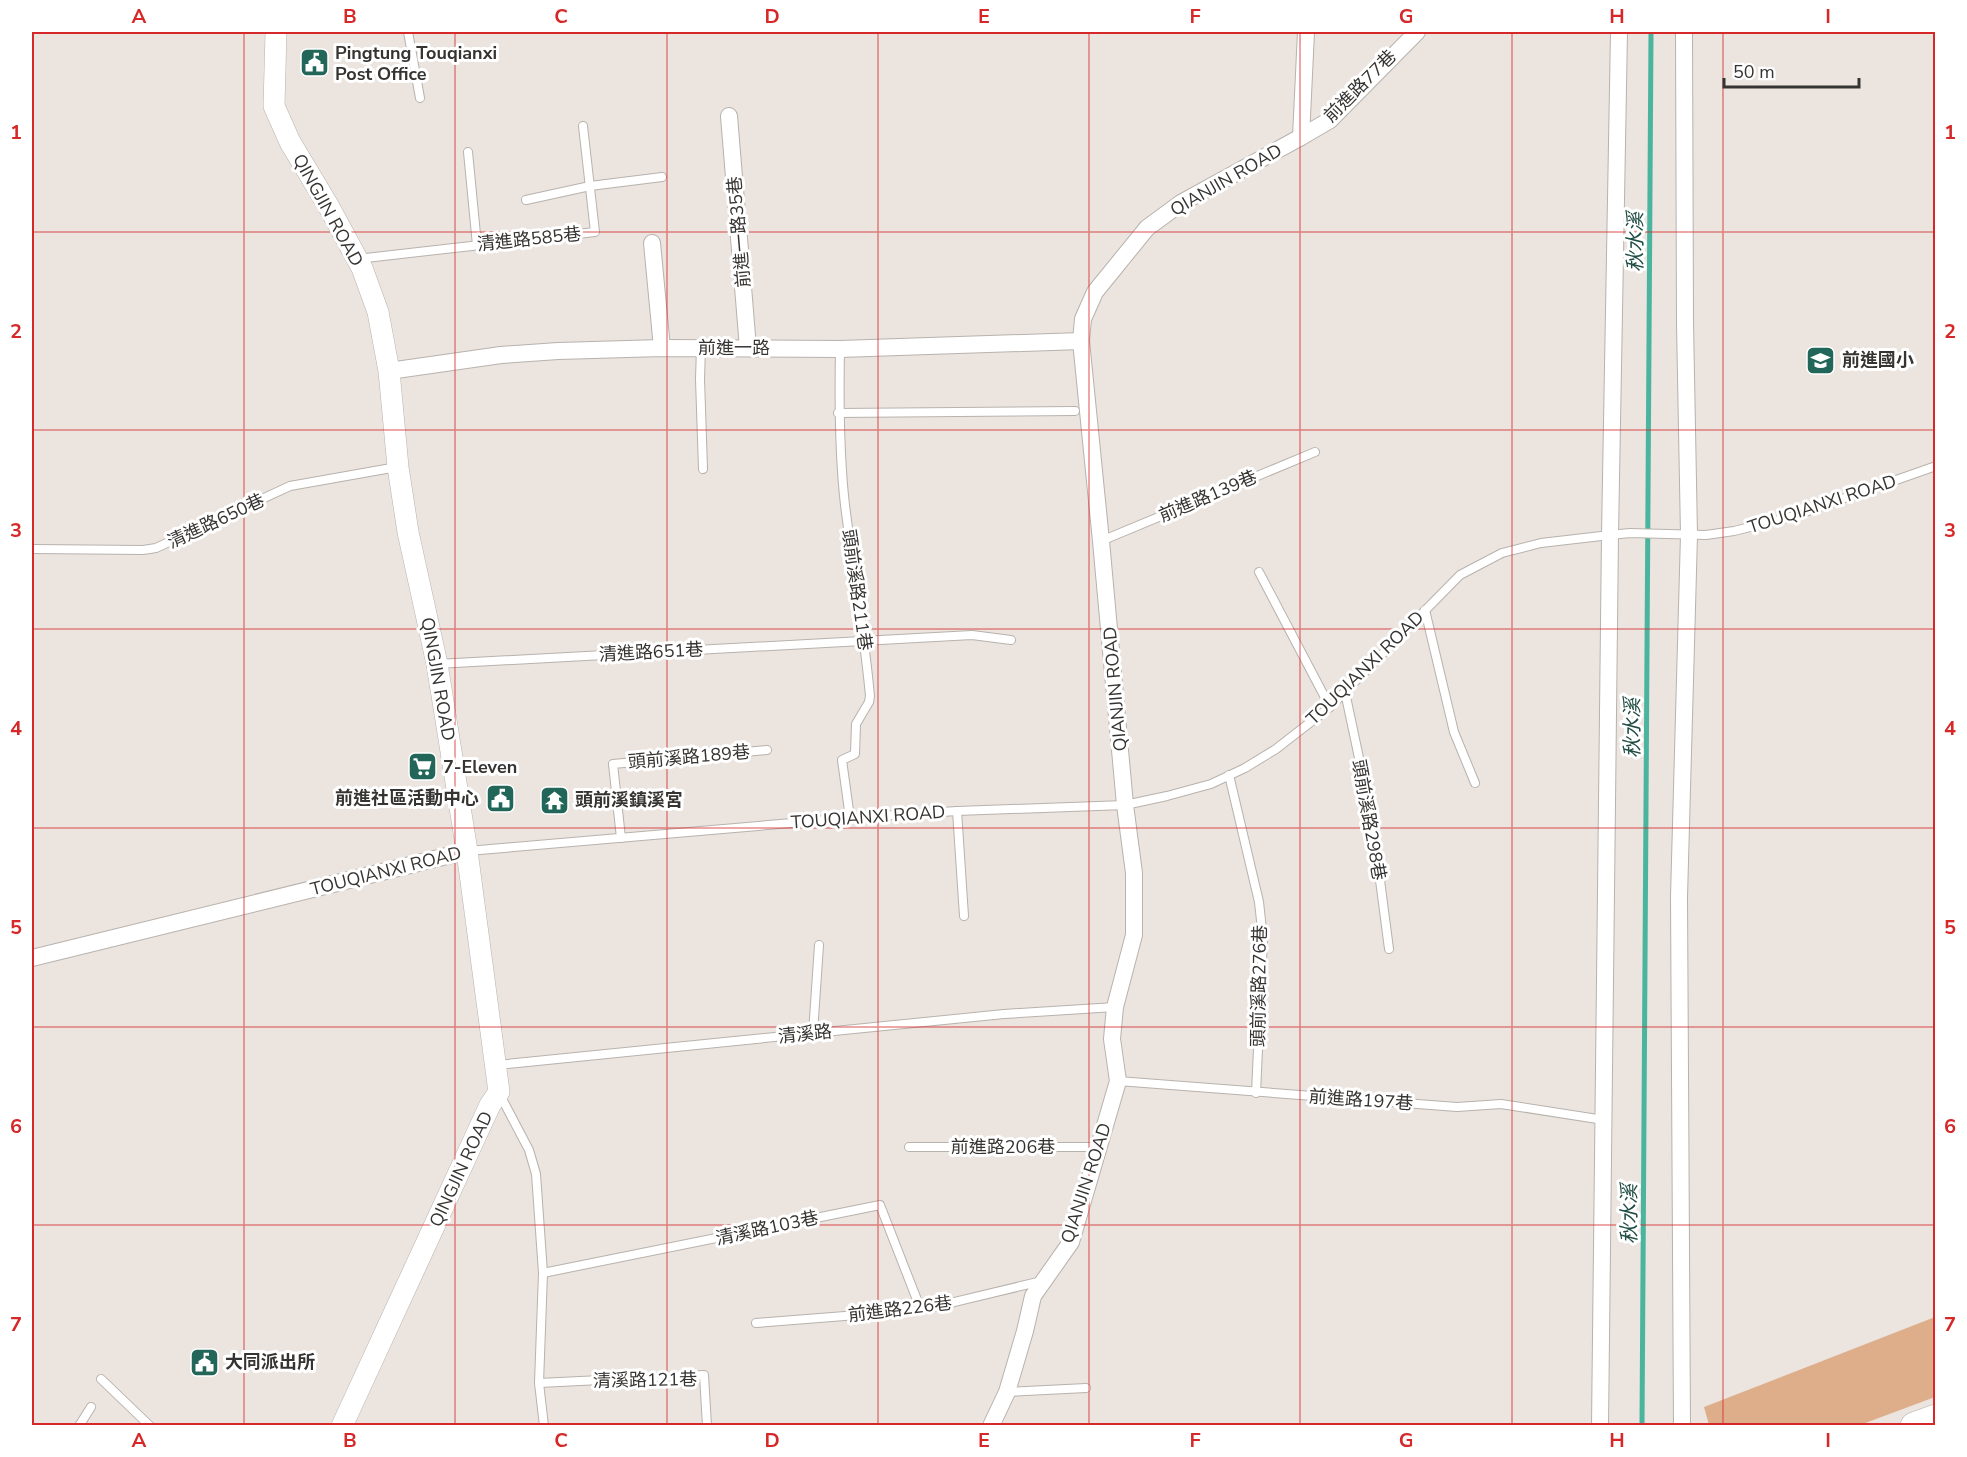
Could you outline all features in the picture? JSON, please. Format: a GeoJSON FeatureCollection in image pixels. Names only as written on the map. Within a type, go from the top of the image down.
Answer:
{"type":"FeatureCollection","features":[{"type":"Feature","properties":{"kind":"main road"},"geometry":{"type":"LineString","coordinates":[[1914,1425],[1935,1418]]}},
{"type":"Feature","properties":{"kind":"street","name":"QINGJIN ROAD"},"geometry":{"type":"LineString","coordinates":[[276,32],[274,106],[290,142],[357,259],[378,312],[389,371],[398,466],[408,532],[437,664],[467,851],[499,1092],[490,1105],[342,1425]]}},
{"type":"Feature","properties":{"kind":"street","name":"QIANJIN ROAD"},"geometry":{"type":"LineString","coordinates":[[991,1425],[1007,1392],[1033,1296],[1071,1242],[1118,1081],[1112,1039],[1115,1007],[1134,935],[1134,873],[1125,806],[1081,341],[1083,319],[1095,292],[1148,228],[1181,203],[1300,137],[1306,32]]}},
{"type":"Feature","properties":{"kind":"street","name":"前進路77巷"},"geometry":{"type":"LineString","coordinates":[[1300,137],[1330,120],[1417,32]]}},
{"type":"Feature","properties":{"kind":"street"},"geometry":{"type":"LineString","coordinates":[[1600,1425],[1610,535],[1619,32]]}},
{"type":"Feature","properties":{"kind":"street"},"geometry":{"type":"LineString","coordinates":[[1682,1425],[1679,897],[1685,535],[1684,32]]}},
{"type":"Feature","properties":{"kind":"street","name":"前進一路35巷"},"geometry":{"type":"LineString","coordinates":[[729,116],[748,348]]}},
{"type":"Feature","properties":{"kind":"street"},"geometry":{"type":"LineString","coordinates":[[651,243],[662,348]]}},
{"type":"Feature","properties":{"kind":"street","name":"前進一路"},"geometry":{"type":"LineString","coordinates":[[389,371],[501,355],[558,351],[662,348],[840,349],[1081,341]]}},
{"type":"Feature","properties":{"kind":"street","name":"TOUQIANXI ROAD"},"geometry":{"type":"LineString","coordinates":[[32,958],[467,851]]}},
{"type":"Feature","properties":{"kind":"lane"},"geometry":{"type":"LineString","coordinates":[[408,32],[420,98]]}},
{"type":"Feature","properties":{"kind":"lane","name":"清進路585巷"},"geometry":{"type":"LineString","coordinates":[[357,259],[595,232],[583,126]]}},
{"type":"Feature","properties":{"kind":"lane"},"geometry":{"type":"LineString","coordinates":[[468,152],[477,245]]}},
{"type":"Feature","properties":{"kind":"lane"},"geometry":{"type":"LineString","coordinates":[[526,200],[590,186],[662,177]]}},
{"type":"Feature","properties":{"kind":"lane"},"geometry":{"type":"LineString","coordinates":[[701,348],[703,469]]}},
{"type":"Feature","properties":{"kind":"lane","name":"頭前溪路211巷"},"geometry":{"type":"LineString","coordinates":[[840,349],[838,413],[845,503],[865,639],[869,702],[856,724],[855,754],[842,760],[850,818]]}},
{"type":"Feature","properties":{"kind":"lane"},"geometry":{"type":"LineString","coordinates":[[838,413],[1076,411]]}},
{"type":"Feature","properties":{"kind":"lane","name":"前進路139巷"},"geometry":{"type":"LineString","coordinates":[[1101,541],[1315,452]]}},
{"type":"Feature","properties":{"kind":"lane","name":"清進路650巷"},"geometry":{"type":"LineString","coordinates":[[32,549],[143,550],[156,548],[290,486],[398,466]]}},
{"type":"Feature","properties":{"kind":"lane","name":"TOUQIANXI ROAD"},"geometry":{"type":"LineString","coordinates":[[467,851],[850,818],[957,811],[1125,806],[1211,784],[1276,749],[1330,707],[1460,575],[1502,553],[1541,543],[1630,533],[1706,535],[1734,531],[1791,517],[1935,466]]}},
{"type":"Feature","properties":{"kind":"lane"},"geometry":{"type":"LineString","coordinates":[[1259,572],[1330,707]]}},
{"type":"Feature","properties":{"kind":"lane"},"geometry":{"type":"LineString","coordinates":[[1425,610],[1454,732],[1475,783]]}},
{"type":"Feature","properties":{"kind":"lane","name":"清進路651巷"},"geometry":{"type":"LineString","coordinates":[[437,664],[865,639],[972,635],[1011,640]]}},
{"type":"Feature","properties":{"kind":"lane","name":"頭前溪路298巷"},"geometry":{"type":"LineString","coordinates":[[1345,692],[1372,819],[1389,949]]}},
{"type":"Feature","properties":{"kind":"lane","name":"頭前溪路189巷"},"geometry":{"type":"LineString","coordinates":[[621,838],[613,764],[767,750]]}},
{"type":"Feature","properties":{"kind":"lane","name":"頭前溪路276巷"},"geometry":{"type":"LineString","coordinates":[[1229,776],[1259,902],[1263,939],[1256,1093]]}},
{"type":"Feature","properties":{"kind":"lane"},"geometry":{"type":"LineString","coordinates":[[957,811],[964,916]]}},
{"type":"Feature","properties":{"kind":"lane"},"geometry":{"type":"LineString","coordinates":[[813,1033],[819,945]]}},
{"type":"Feature","properties":{"kind":"lane","name":"清溪路"},"geometry":{"type":"LineString","coordinates":[[496,1065],[1004,1014],[1115,1007]]}},
{"type":"Feature","properties":{"kind":"lane","name":"前進路197巷"},"geometry":{"type":"LineString","coordinates":[[1118,1081],[1457,1107],[1500,1104],[1604,1120]]}},
{"type":"Feature","properties":{"kind":"lane"},"geometry":{"type":"LineString","coordinates":[[499,1092],[529,1150],[536,1174],[543,1273],[539,1383],[544,1425]]}},
{"type":"Feature","properties":{"kind":"lane","name":"前進路206巷"},"geometry":{"type":"LineString","coordinates":[[909,1147],[1098,1146]]}},
{"type":"Feature","properties":{"kind":"lane","name":"清溪路103巷"},"geometry":{"type":"LineString","coordinates":[[543,1273],[880,1205],[921,1310]]}},
{"type":"Feature","properties":{"kind":"lane","name":"前進路226巷"},"geometry":{"type":"LineString","coordinates":[[756,1323],[921,1310],[1042,1281]]}},
{"type":"Feature","properties":{"kind":"lane","name":"清溪路121巷"},"geometry":{"type":"LineString","coordinates":[[539,1383],[704,1375],[707,1425]]}},
{"type":"Feature","properties":{"kind":"lane"},"geometry":{"type":"LineString","coordinates":[[101,1379],[150,1425]]}},
{"type":"Feature","properties":{"kind":"lane"},"geometry":{"type":"LineString","coordinates":[[1007,1392],[1086,1388]]}},
{"type":"Feature","properties":{"kind":"lane"},"geometry":{"type":"LineString","coordinates":[[79,1425],[91,1407]]}},
{"type":"Feature","properties":{"kind":"shaded area"},"geometry":{"type":"Polygon","coordinates":[[[1935,1317],[1935,1397],[1860,1425],[1709,1425],[1704,1407],[1935,1317]]]}},
{"type":"Feature","properties":{"kind":"waterway","name":"秋水溪"},"geometry":{"type":"LineString","coordinates":[[1642,1426],[1651,32]]}},
{"type":"Feature","properties":{"kind":"place","name":"Pingtung Touqianxi Post Office"},"geometry":{"type":"Point","coordinates":[314,63]}},
{"type":"Feature","properties":{"kind":"place","name":"前進國小"},"geometry":{"type":"Point","coordinates":[1821,360]}},
{"type":"Feature","properties":{"kind":"place","name":"7-Eleven"},"geometry":{"type":"Point","coordinates":[422,767]}},
{"type":"Feature","properties":{"kind":"place","name":"前進社區活動中心"},"geometry":{"type":"Point","coordinates":[500,798]}},
{"type":"Feature","properties":{"kind":"place","name":"頭前溪鎮溪宮"},"geometry":{"type":"Point","coordinates":[554,800]}},
{"type":"Feature","properties":{"kind":"place","name":"大同派出所"},"geometry":{"type":"Point","coordinates":[204,1362]}}]}
